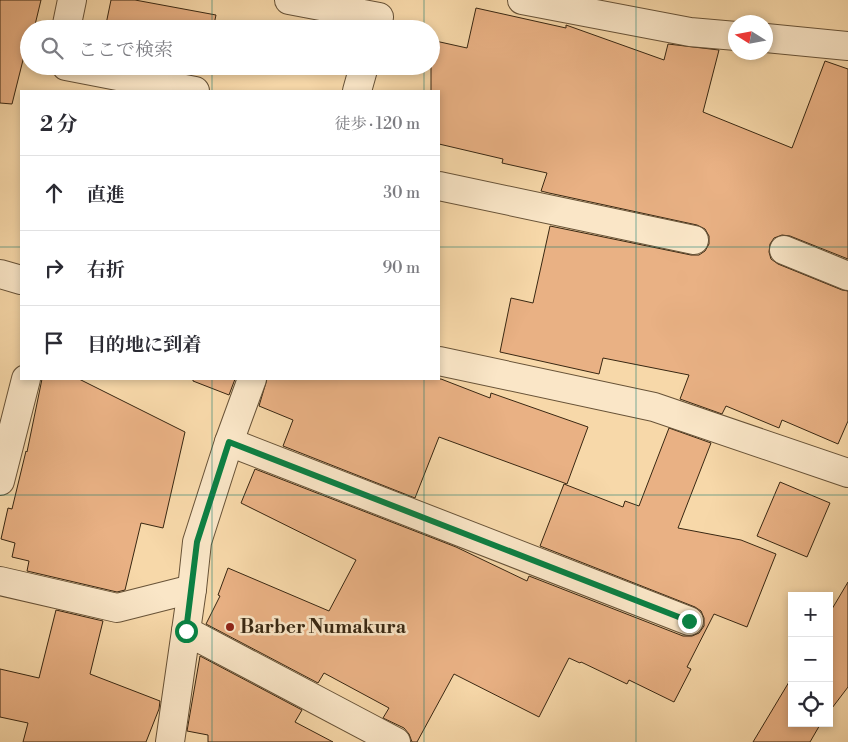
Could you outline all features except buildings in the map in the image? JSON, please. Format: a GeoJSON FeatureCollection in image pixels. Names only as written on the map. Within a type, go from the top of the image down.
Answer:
{"type":"FeatureCollection","features":[{"type":"Feature","properties":{"kind":"street"},"geometry":{"type":"LineString","coordinates":[[68,20],[72,0]]}},
{"type":"Feature","properties":{"kind":"street"},"geometry":{"type":"LineString","coordinates":[[289,0],[379,15]]}},
{"type":"Feature","properties":{"kind":"street"},"geometry":{"type":"LineString","coordinates":[[522,0],[690,32],[728,35]]}},
{"type":"Feature","properties":{"kind":"street"},"geometry":{"type":"LineString","coordinates":[[773,39],[848,46]]}},
{"type":"Feature","properties":{"kind":"street"},"geometry":{"type":"LineString","coordinates":[[112,75],[190,90]]}},
{"type":"Feature","properties":{"kind":"street"},"geometry":{"type":"LineString","coordinates":[[357,90],[361,75]]}},
{"type":"Feature","properties":{"kind":"street"},"geometry":{"type":"LineString","coordinates":[[440,186],[694,240]]}},
{"type":"Feature","properties":{"kind":"street"},"geometry":{"type":"LineString","coordinates":[[784,250],[848,276]]}},
{"type":"Feature","properties":{"kind":"street"},"geometry":{"type":"LineString","coordinates":[[0,274],[20,280]]}},
{"type":"Feature","properties":{"kind":"street"},"geometry":{"type":"LineString","coordinates":[[440,361],[654,407],[848,473]]}},
{"type":"Feature","properties":{"kind":"street"},"geometry":{"type":"LineString","coordinates":[[0,481],[26,380]]}},
{"type":"Feature","properties":{"kind":"street"},"geometry":{"type":"LineString","coordinates":[[170,742],[197,542],[229,442],[252,380]]}},
{"type":"Feature","properties":{"kind":"street"},"geometry":{"type":"LineString","coordinates":[[229,442],[689,621]]}},
{"type":"Feature","properties":{"kind":"street"},"geometry":{"type":"LineString","coordinates":[[0,581],[117,608],[192,589]]}},
{"type":"Feature","properties":{"kind":"street"},"geometry":{"type":"LineString","coordinates":[[186,631],[396,742]]}},
{"type":"Feature","properties":{"kind":"place","name":"Barber Numakura"},"geometry":{"type":"Point","coordinates":[230,627]}},
{"type":"Feature","properties":{"kind":"route"},"geometry":{"type":"LineString","coordinates":[[186,631],[197,542],[229,442],[689,621]]}}]}
